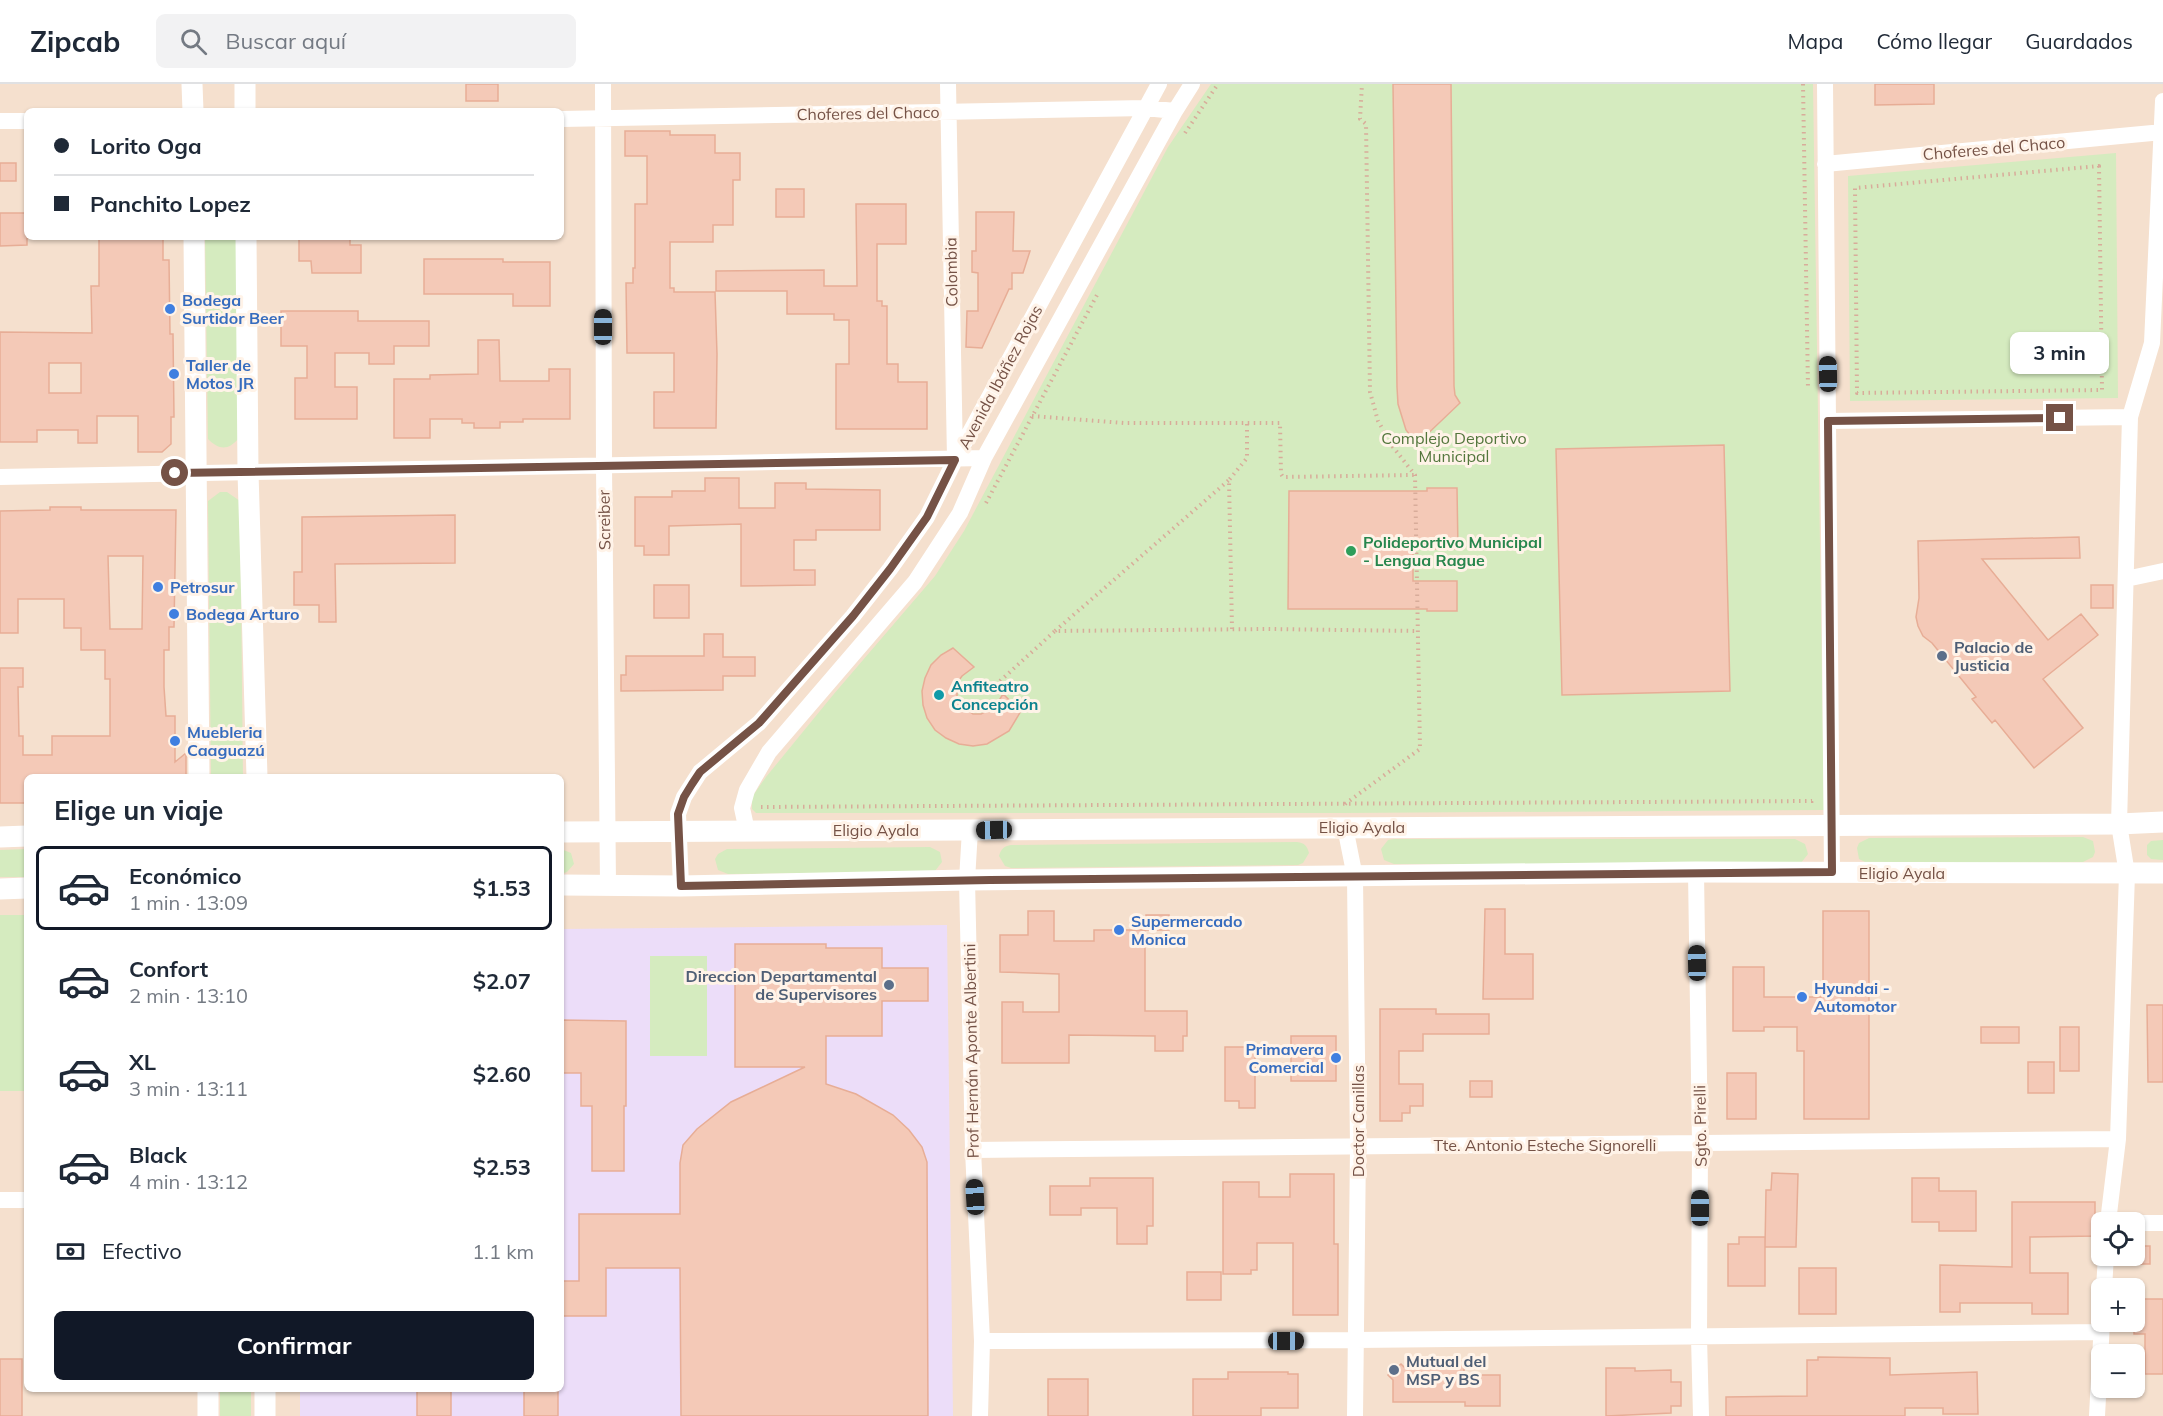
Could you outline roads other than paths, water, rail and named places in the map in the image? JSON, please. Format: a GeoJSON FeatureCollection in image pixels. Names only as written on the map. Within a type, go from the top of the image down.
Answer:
{"type":"FeatureCollection","features":[{"type":"Feature","properties":{"kind":"street"},"geometry":{"type":"LineString","coordinates":[[192,84],[193,108]]}},
{"type":"Feature","properties":{"kind":"street"},"geometry":{"type":"LineString","coordinates":[[245,84],[245,108]]}},
{"type":"Feature","properties":{"kind":"street","name":"Screiber"},"geometry":{"type":"LineString","coordinates":[[603,84],[608,885]]}},
{"type":"Feature","properties":{"kind":"street","name":"Colombia"},"geometry":{"type":"LineString","coordinates":[[948,84],[955,460]]}},
{"type":"Feature","properties":{"kind":"street","name":"Avenida Ibáñez Rojas"},"geometry":{"type":"LineString","coordinates":[[681,886],[678,814],[684,797],[700,772],[759,723],[853,616],[927,517],[955,460],[1159,84]]}},
{"type":"Feature","properties":{"kind":"street","name":"Avenida Ibáñez Rojas"},"geometry":{"type":"LineString","coordinates":[[747,831],[742,808],[747,790],[769,752],[915,582],[960,513],[984,458],[1192,84]]}},
{"type":"Feature","properties":{"kind":"street"},"geometry":{"type":"LineString","coordinates":[[1825,84],[1832,872]]}},
{"type":"Feature","properties":{"kind":"street"},"geometry":{"type":"LineString","coordinates":[[2109,1212],[2118,1139],[2127,874],[2119,824],[2130,417],[2152,343],[2163,101]]}},
{"type":"Feature","properties":{"kind":"street","name":"Choferes del Chaco"},"geometry":{"type":"LineString","coordinates":[[564,119],[1145,108],[1175,111]]}},
{"type":"Feature","properties":{"kind":"street"},"geometry":{"type":"LineString","coordinates":[[0,121],[24,121]]}},
{"type":"Feature","properties":{"kind":"street","name":"Choferes del Chaco"},"geometry":{"type":"LineString","coordinates":[[1825,164],[2162,133]]}},
{"type":"Feature","properties":{"kind":"street"},"geometry":{"type":"LineString","coordinates":[[194,240],[200,774]]}},
{"type":"Feature","properties":{"kind":"street"},"geometry":{"type":"LineString","coordinates":[[246,240],[248,472],[257,774]]}},
{"type":"Feature","properties":{"kind":"street"},"geometry":{"type":"LineString","coordinates":[[1828,421],[2130,417]]}},
{"type":"Feature","properties":{"kind":"street"},"geometry":{"type":"LineString","coordinates":[[0,477],[984,458]]}},
{"type":"Feature","properties":{"kind":"street"},"geometry":{"type":"LineString","coordinates":[[2126,579],[2163,571]]}},
{"type":"Feature","properties":{"kind":"street","name":"Eligio Ayala"},"geometry":{"type":"LineString","coordinates":[[564,832],[2163,822]]}},
{"type":"Feature","properties":{"kind":"street","name":"Doctor Canillas"},"geometry":{"type":"LineString","coordinates":[[1346,827],[1355,877],[1358,1147],[1355,1416]]}},
{"type":"Feature","properties":{"kind":"street","name":"Prof Hernán Aponte Albertini"},"geometry":{"type":"LineString","coordinates":[[970,830],[967,880],[973,1150],[982,1341],[980,1416]]}},
{"type":"Feature","properties":{"kind":"street"},"geometry":{"type":"LineString","coordinates":[[0,837],[24,836]]}},
{"type":"Feature","properties":{"kind":"street","name":"Eligio Ayala"},"geometry":{"type":"LineString","coordinates":[[564,885],[681,886],[967,880],[1696,872],[2163,873]]}},
{"type":"Feature","properties":{"kind":"street","name":"Sgto. Pirelli"},"geometry":{"type":"LineString","coordinates":[[1696,872],[1701,1143],[1699,1337],[1701,1416]]}},
{"type":"Feature","properties":{"kind":"street"},"geometry":{"type":"LineString","coordinates":[[0,889],[24,888]]}},
{"type":"Feature","properties":{"kind":"street","name":"Tte. Antonio Esteche Signorelli"},"geometry":{"type":"LineString","coordinates":[[973,1150],[2118,1139]]}},
{"type":"Feature","properties":{"kind":"street"},"geometry":{"type":"LineString","coordinates":[[0,1200],[24,1200]]}},
{"type":"Feature","properties":{"kind":"street"},"geometry":{"type":"LineString","coordinates":[[2145,1223],[2163,1223]]}},
{"type":"Feature","properties":{"kind":"street"},"geometry":{"type":"LineString","coordinates":[[982,1341],[1699,1337],[2091,1327]]}},
{"type":"Feature","properties":{"kind":"street"},"geometry":{"type":"LineString","coordinates":[[2097,1416],[2102,1332]]}},
{"type":"Feature","properties":{"kind":"street"},"geometry":{"type":"LineString","coordinates":[[208,1392],[208,1416]]}},
{"type":"Feature","properties":{"kind":"street"},"geometry":{"type":"LineString","coordinates":[[265,1392],[265,1416]]}},
{"type":"Feature","properties":{"kind":"place","name":"Bodega Surtidor Beer"},"geometry":{"type":"Point","coordinates":[170,309]}},
{"type":"Feature","properties":{"kind":"place","name":"Taller de Motos JR"},"geometry":{"type":"Point","coordinates":[174,374]}},
{"type":"Feature","properties":{"kind":"place","name":"Polideportivo Municipal - Lengua Rague"},"geometry":{"type":"Point","coordinates":[1351,551]}},
{"type":"Feature","properties":{"kind":"place","name":"Petrosur"},"geometry":{"type":"Point","coordinates":[158,587]}},
{"type":"Feature","properties":{"kind":"place","name":"Bodega Arturo"},"geometry":{"type":"Point","coordinates":[174,614]}},
{"type":"Feature","properties":{"kind":"place","name":"Palacio de Justicia"},"geometry":{"type":"Point","coordinates":[1942,656]}},
{"type":"Feature","properties":{"kind":"place","name":"Anfiteatro Concepción"},"geometry":{"type":"Point","coordinates":[939,695]}},
{"type":"Feature","properties":{"kind":"place","name":"Muebleria Caaguazú"},"geometry":{"type":"Point","coordinates":[175,741]}},
{"type":"Feature","properties":{"kind":"place","name":"Supermercado Monica"},"geometry":{"type":"Point","coordinates":[1119,930]}},
{"type":"Feature","properties":{"kind":"place","name":"Direccion Departamental de Supervisores"},"geometry":{"type":"Point","coordinates":[889,985]}},
{"type":"Feature","properties":{"kind":"place","name":"Hyundai - Automotor"},"geometry":{"type":"Point","coordinates":[1802,997]}},
{"type":"Feature","properties":{"kind":"place","name":"Primavera Comercial"},"geometry":{"type":"Point","coordinates":[1336,1058]}},
{"type":"Feature","properties":{"kind":"place","name":"Mutual del MSP y BS"},"geometry":{"type":"Point","coordinates":[1394,1370]}},
{"type":"Feature","properties":{"kind":"park label","name":"Complejo Deportivo Municipal"},"geometry":{"type":"Point","coordinates":[1454,447]}}]}
